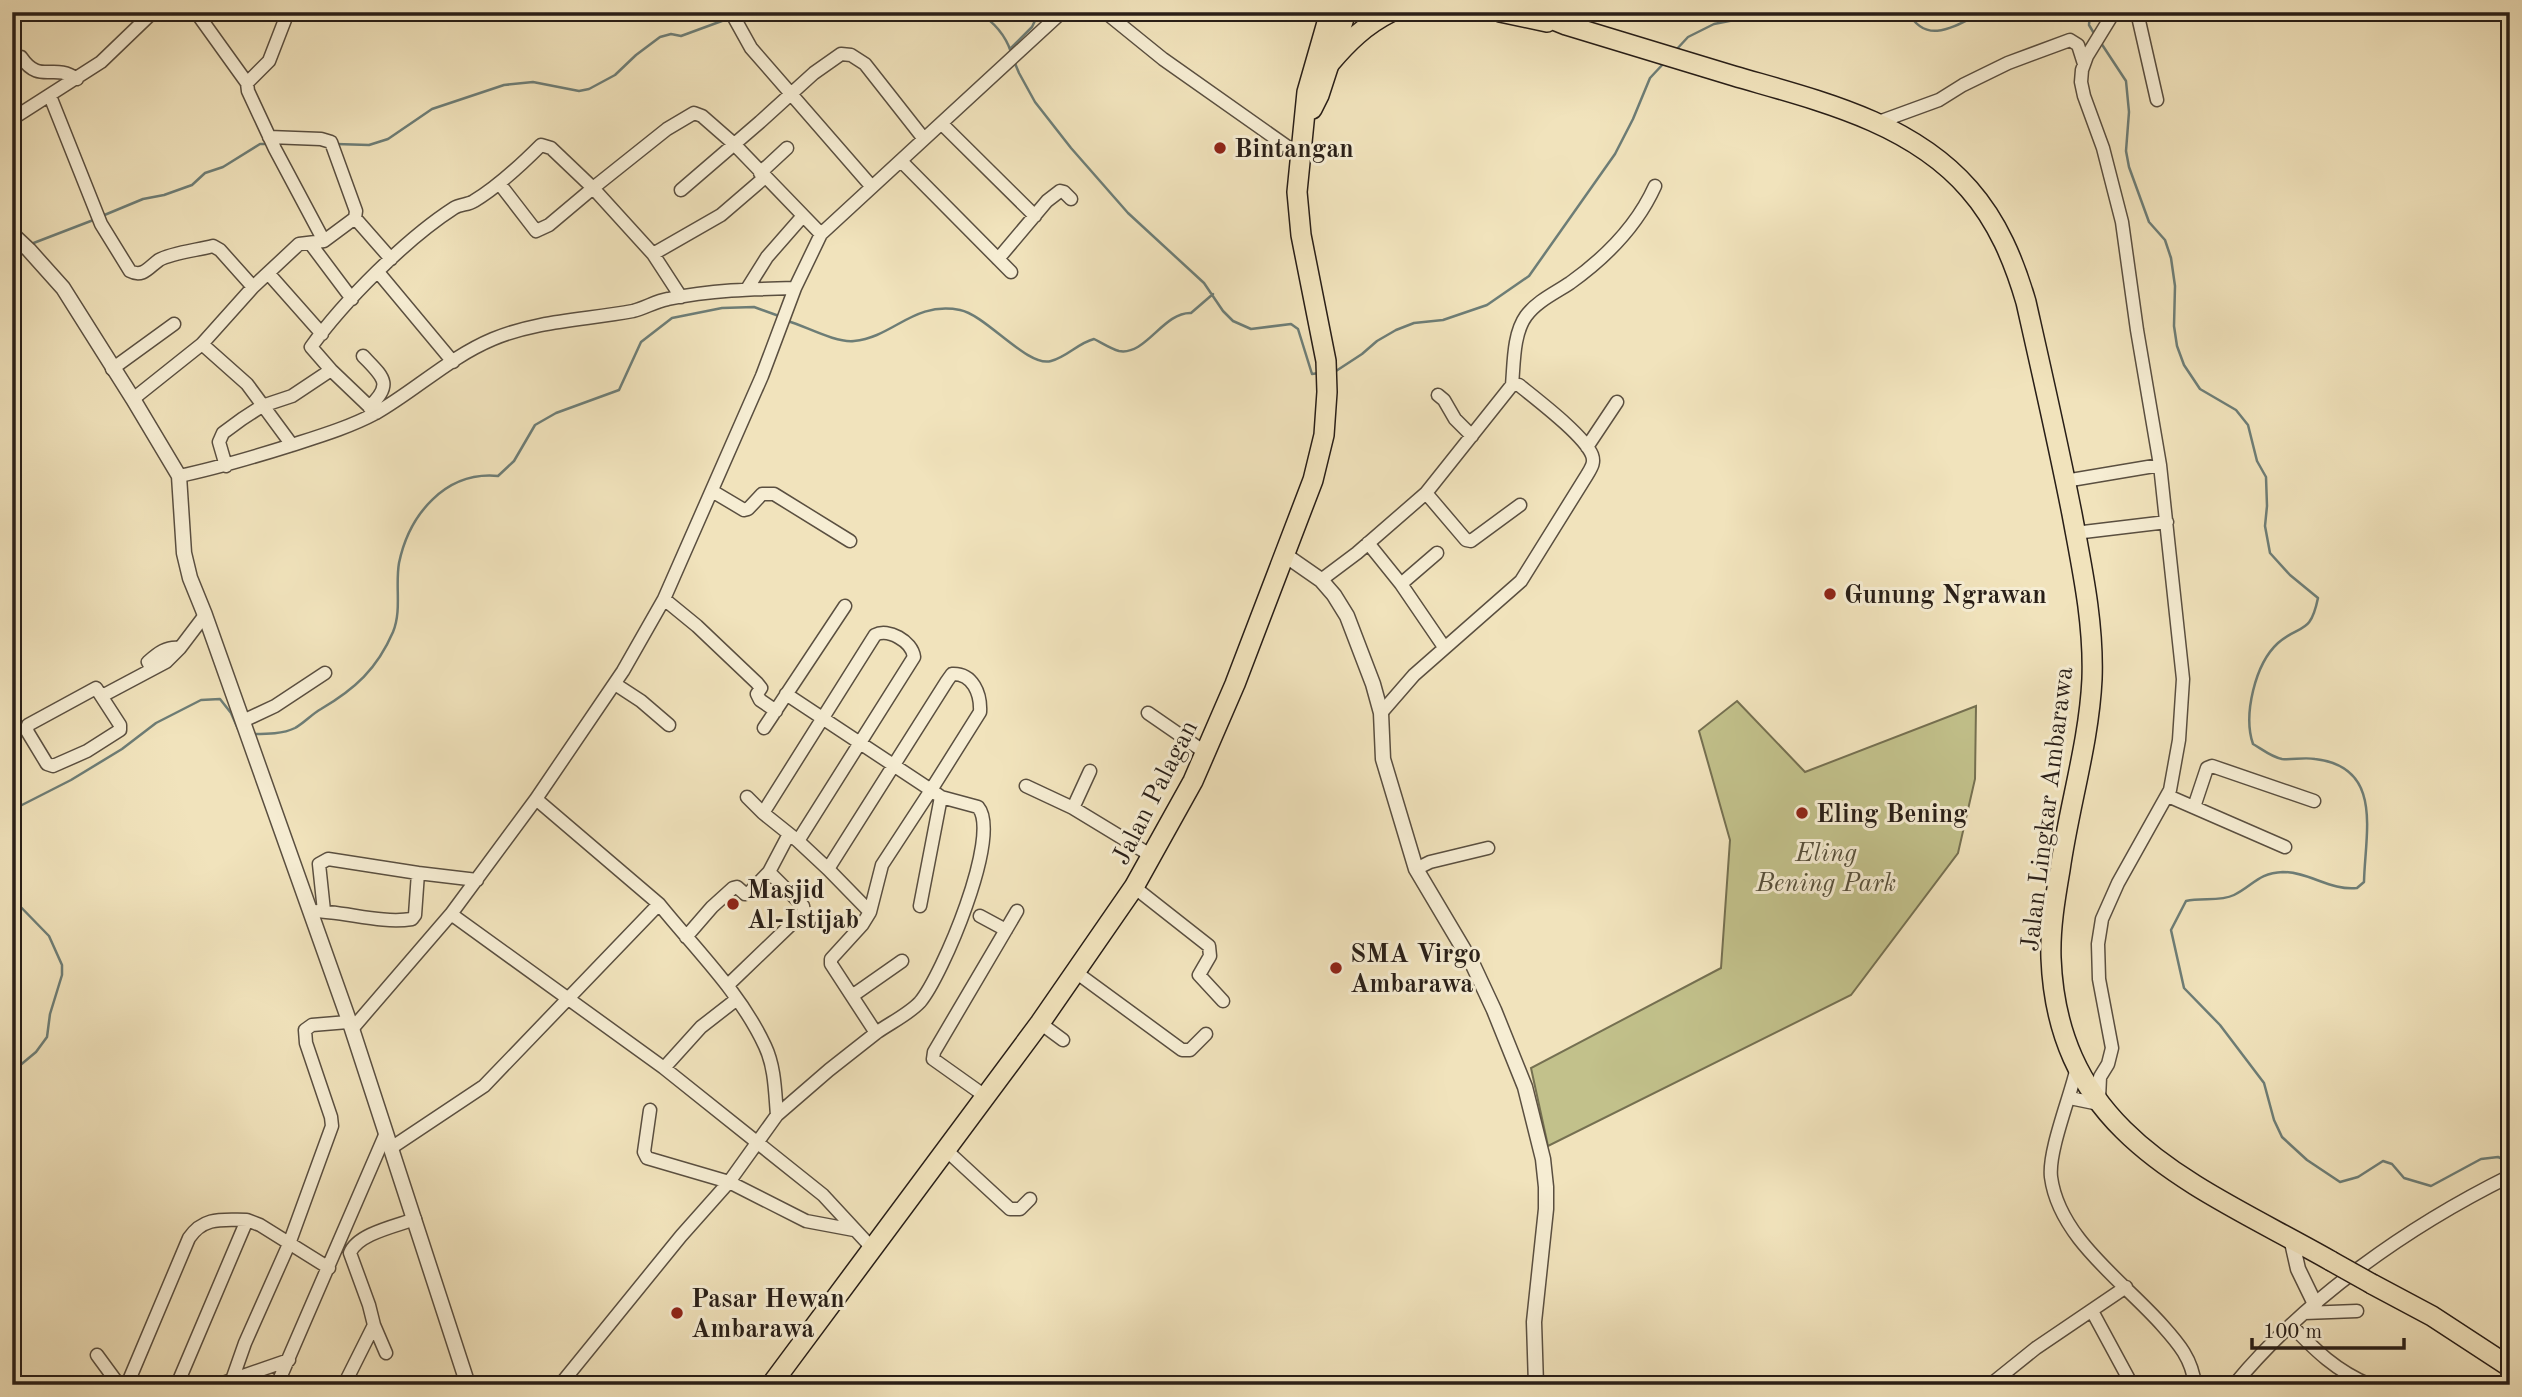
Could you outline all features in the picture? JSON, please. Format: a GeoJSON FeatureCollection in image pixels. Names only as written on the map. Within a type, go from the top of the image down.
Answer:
{"type":"FeatureCollection","features":[{"type":"Feature","properties":{"kind":"main road","name":"Jalan Palagan"},"geometry":{"type":"LineString","coordinates":[[771,1385],[1077,973],[1134,887],[1206,753],[1313,480],[1324,435],[1326,361],[1301,235],[1297,192],[1307,92],[1330,12]]}},
{"type":"Feature","properties":{"kind":"main road","name":"Jalan Palagan"},"geometry":{"type":"LineString","coordinates":[[1304,126],[1319,95],[1346,12]]}},
{"type":"Feature","properties":{"kind":"main road"},"geometry":{"type":"LineString","coordinates":[[1330,63],[1348,41],[1371,22],[1391,12]]}},
{"type":"Feature","properties":{"kind":"main road","name":"Jalan Lingkar Ambarawa"},"geometry":{"type":"LineString","coordinates":[[1500,12],[1566,25]]}},
{"type":"Feature","properties":{"kind":"main road","name":"Jalan Lingkar Ambarawa"},"geometry":{"type":"LineString","coordinates":[[1534,12],[1566,25],[1819,101],[1876,123],[1907,139],[1942,163],[1969,190],[1996,226],[2015,265],[2026,302],[2076,533],[2092,637],[2088,718],[2060,866],[2051,956],[2055,1001],[2063,1036],[2099,1103],[2125,1134],[2154,1158],[2189,1181],[2432,1316],[2510,1367]]}},
{"type":"Feature","properties":{"kind":"street"},"geometry":{"type":"LineString","coordinates":[[12,118],[101,62],[153,12]]}},
{"type":"Feature","properties":{"kind":"street"},"geometry":{"type":"LineString","coordinates":[[195,12],[247,83],[250,98],[324,241]]}},
{"type":"Feature","properties":{"kind":"street"},"geometry":{"type":"LineString","coordinates":[[247,83],[269,61],[288,12]]}},
{"type":"Feature","properties":{"kind":"street"},"geometry":{"type":"LineString","coordinates":[[232,1380],[245,1343],[289,1244],[331,1126],[331,1117],[306,1043],[305,1030],[312,1025],[350,1026],[451,914],[536,799],[615,684],[664,599],[762,376],[795,288],[821,234],[1062,12]]}},
{"type":"Feature","properties":{"kind":"street"},"geometry":{"type":"LineString","coordinates":[[1105,12],[1163,59],[1299,155]]}},
{"type":"Feature","properties":{"kind":"street"},"geometry":{"type":"LineString","coordinates":[[2070,1098],[2099,1103],[2101,1077],[2112,1048],[2099,979],[2098,944],[2102,919],[2118,883],[2168,796],[2179,740],[2183,679],[2160,465],[2122,222],[2103,148],[2081,82],[2084,64],[2114,12]]}},
{"type":"Feature","properties":{"kind":"street"},"geometry":{"type":"LineString","coordinates":[[2137,12],[2157,100]]}},
{"type":"Feature","properties":{"kind":"street"},"geometry":{"type":"LineString","coordinates":[[734,17],[751,48],[872,187]]}},
{"type":"Feature","properties":{"kind":"street"},"geometry":{"type":"LineString","coordinates":[[1876,123],[1939,100],[2008,63],[2070,40],[2078,46],[2084,64]]}},
{"type":"Feature","properties":{"kind":"street"},"geometry":{"type":"LineString","coordinates":[[681,190],[790,93],[841,54],[851,55],[865,64],[924,139]]}},
{"type":"Feature","properties":{"kind":"street"},"geometry":{"type":"LineString","coordinates":[[12,58],[21,57],[28,68],[36,72],[65,72],[77,79]]}},
{"type":"Feature","properties":{"kind":"street"},"geometry":{"type":"LineString","coordinates":[[50,96],[95,211],[125,265],[136,274],[142,273],[160,260],[213,246],[220,250],[253,287]]}},
{"type":"Feature","properties":{"kind":"street"},"geometry":{"type":"LineString","coordinates":[[499,183],[536,231],[550,225],[667,129],[694,113],[702,116],[734,144],[821,234]]}},
{"type":"Feature","properties":{"kind":"street"},"geometry":{"type":"LineString","coordinates":[[942,124],[1035,216]]}},
{"type":"Feature","properties":{"kind":"street"},"geometry":{"type":"LineString","coordinates":[[133,398],[202,344],[253,287],[299,244],[324,241],[355,218],[356,211],[333,144],[321,139],[272,142]]}},
{"type":"Feature","properties":{"kind":"street"},"geometry":{"type":"LineString","coordinates":[[372,410],[311,348],[352,299],[391,259],[456,206],[473,202],[499,183],[541,145],[551,148],[593,188],[653,254],[681,297]]}},
{"type":"Feature","properties":{"kind":"street"},"geometry":{"type":"LineString","coordinates":[[653,254],[721,215],[787,148]]}},
{"type":"Feature","properties":{"kind":"street"},"geometry":{"type":"LineString","coordinates":[[901,161],[1011,272]]}},
{"type":"Feature","properties":{"kind":"street"},"geometry":{"type":"LineString","coordinates":[[1321,580],[1368,544],[1426,493],[1512,385],[1517,341],[1526,316],[1539,303],[1572,282],[1616,244],[1642,212],[1655,186]]}},
{"type":"Feature","properties":{"kind":"street"},"geometry":{"type":"LineString","coordinates":[[998,259],[1047,201],[1060,191],[1071,199]]}},
{"type":"Feature","properties":{"kind":"street"},"geometry":{"type":"LineString","coordinates":[[747,289],[767,257],[802,217]]}},
{"type":"Feature","properties":{"kind":"street"},"geometry":{"type":"LineString","coordinates":[[355,218],[391,259]]}},
{"type":"Feature","properties":{"kind":"street"},"geometry":{"type":"LineString","coordinates":[[21,242],[63,288],[179,476],[184,553],[190,578],[317,911],[350,1026],[468,1385]]}},
{"type":"Feature","properties":{"kind":"street"},"geometry":{"type":"LineString","coordinates":[[310,243],[352,299]]}},
{"type":"Feature","properties":{"kind":"street"},"geometry":{"type":"LineString","coordinates":[[378,272],[453,362]]}},
{"type":"Feature","properties":{"kind":"street"},"geometry":{"type":"LineString","coordinates":[[268,273],[322,334]]}},
{"type":"Feature","properties":{"kind":"street"},"geometry":{"type":"LineString","coordinates":[[179,476],[226,466],[360,421],[372,410],[490,341],[524,328],[553,321],[634,310],[665,300],[714,291],[795,288]]}},
{"type":"Feature","properties":{"kind":"street"},"geometry":{"type":"LineString","coordinates":[[112,369],[174,324]]}},
{"type":"Feature","properties":{"kind":"street"},"geometry":{"type":"LineString","coordinates":[[202,344],[247,384],[292,445]]}},
{"type":"Feature","properties":{"kind":"street"},"geometry":{"type":"LineString","coordinates":[[363,356],[384,382],[380,398],[372,410]]}},
{"type":"Feature","properties":{"kind":"street"},"geometry":{"type":"LineString","coordinates":[[226,466],[219,438],[231,427],[262,406],[292,396],[331,370]]}},
{"type":"Feature","properties":{"kind":"street"},"geometry":{"type":"LineString","coordinates":[[1381,713],[1414,675],[1521,581],[1593,466],[1593,457],[1587,447],[1519,385],[1512,385]]}},
{"type":"Feature","properties":{"kind":"street"},"geometry":{"type":"LineString","coordinates":[[1438,395],[1455,419],[1472,436]]}},
{"type":"Feature","properties":{"kind":"street"},"geometry":{"type":"LineString","coordinates":[[1587,447],[1618,402]]}},
{"type":"Feature","properties":{"kind":"street"},"geometry":{"type":"LineString","coordinates":[[2065,481],[2160,465]]}},
{"type":"Feature","properties":{"kind":"street"},"geometry":{"type":"LineString","coordinates":[[712,491],[744,510],[762,494],[774,494],[850,541]]}},
{"type":"Feature","properties":{"kind":"street"},"geometry":{"type":"LineString","coordinates":[[1426,493],[1466,540],[1471,541],[1520,505]]}},
{"type":"Feature","properties":{"kind":"street"},"geometry":{"type":"LineString","coordinates":[[2076,533],[2166,522]]}},
{"type":"Feature","properties":{"kind":"street"},"geometry":{"type":"LineString","coordinates":[[1368,544],[1401,584],[1444,647]]}},
{"type":"Feature","properties":{"kind":"street"},"geometry":{"type":"LineString","coordinates":[[1401,584],[1437,553]]}},
{"type":"Feature","properties":{"kind":"street"},"geometry":{"type":"LineString","coordinates":[[1285,555],[1321,580],[1347,616],[1381,713],[1383,759],[1416,869],[1473,965],[1525,1087],[1543,1160],[1546,1209],[1534,1322],[1536,1385]]}},
{"type":"Feature","properties":{"kind":"street"},"geometry":{"type":"LineString","coordinates":[[664,599],[698,626],[757,683],[761,688],[757,694],[759,698],[776,710]]}},
{"type":"Feature","properties":{"kind":"street"},"geometry":{"type":"LineString","coordinates":[[764,728],[845,606]]}},
{"type":"Feature","properties":{"kind":"street"},"geometry":{"type":"LineString","coordinates":[[102,696],[166,662],[205,615]]}},
{"type":"Feature","properties":{"kind":"street"},"geometry":{"type":"LineString","coordinates":[[686,937],[733,888],[737,887],[747,894],[769,872],[914,657],[913,650],[905,642],[887,632],[879,632],[870,642],[825,718],[763,813]]}},
{"type":"Feature","properties":{"kind":"street"},"geometry":{"type":"LineString","coordinates":[[246,730],[275,706],[325,673]]}},
{"type":"Feature","properties":{"kind":"street"},"geometry":{"type":"LineString","coordinates":[[828,869],[952,674],[968,678],[978,694],[980,712],[936,793],[910,822],[883,865],[870,912],[862,925],[831,958],[831,964],[876,1033]]}},
{"type":"Feature","properties":{"kind":"street"},"geometry":{"type":"LineString","coordinates":[[615,684],[669,725]]}},
{"type":"Feature","properties":{"kind":"street"},"geometry":{"type":"LineString","coordinates":[[96,688],[102,696],[120,725],[120,730],[87,751],[53,766],[47,764],[27,731],[28,725],[96,688]]}},
{"type":"Feature","properties":{"kind":"street"},"geometry":{"type":"LineString","coordinates":[[560,1385],[642,1283],[729,1182],[777,1115],[829,1070],[919,1003],[934,982],[966,907],[981,848],[984,819],[981,811],[936,793],[786,694]]}},
{"type":"Feature","properties":{"kind":"street"},"geometry":{"type":"LineString","coordinates":[[1148,713],[1206,753]]}},
{"type":"Feature","properties":{"kind":"street"},"geometry":{"type":"LineString","coordinates":[[2194,807],[2202,777],[2207,768],[2213,765],[2314,801]]}},
{"type":"Feature","properties":{"kind":"street"},"geometry":{"type":"LineString","coordinates":[[1073,808],[1090,771]]}},
{"type":"Feature","properties":{"kind":"street"},"geometry":{"type":"LineString","coordinates":[[1026,786],[1073,808],[1152,856]]}},
{"type":"Feature","properties":{"kind":"street"},"geometry":{"type":"LineString","coordinates":[[920,906],[936,827],[936,793]]}},
{"type":"Feature","properties":{"kind":"street"},"geometry":{"type":"LineString","coordinates":[[2168,796],[2285,847]]}},
{"type":"Feature","properties":{"kind":"street"},"geometry":{"type":"LineString","coordinates":[[747,797],[828,869],[870,912]]}},
{"type":"Feature","properties":{"kind":"street"},"geometry":{"type":"LineString","coordinates":[[536,799],[659,904],[728,985],[766,1047],[774,1073],[777,1115]]}},
{"type":"Feature","properties":{"kind":"street"},"geometry":{"type":"LineString","coordinates":[[910,822],[936,827]]}},
{"type":"Feature","properties":{"kind":"street"},"geometry":{"type":"LineString","coordinates":[[1416,869],[1430,862],[1488,848]]}},
{"type":"Feature","properties":{"kind":"street"},"geometry":{"type":"LineString","coordinates":[[317,911],[319,864],[328,859],[477,880]]}},
{"type":"Feature","properties":{"kind":"street"},"geometry":{"type":"LineString","coordinates":[[728,985],[804,912],[803,906],[769,872]]}},
{"type":"Feature","properties":{"kind":"street"},"geometry":{"type":"LineString","coordinates":[[317,911],[383,919],[412,919],[415,915],[418,873]]}},
{"type":"Feature","properties":{"kind":"street"},"geometry":{"type":"LineString","coordinates":[[857,899],[871,884],[877,884]]}},
{"type":"Feature","properties":{"kind":"street"},"geometry":{"type":"LineString","coordinates":[[1134,887],[1209,946],[1210,956],[1199,975],[1223,1001]]}},
{"type":"Feature","properties":{"kind":"street"},"geometry":{"type":"LineString","coordinates":[[391,1148],[484,1086],[659,904]]}},
{"type":"Feature","properties":{"kind":"street"},"geometry":{"type":"LineString","coordinates":[[985,1096],[933,1059],[934,1052],[1017,911]]}},
{"type":"Feature","properties":{"kind":"street"},"geometry":{"type":"LineString","coordinates":[[451,914],[664,1068],[823,1195],[872,1248]]}},
{"type":"Feature","properties":{"kind":"street"},"geometry":{"type":"LineString","coordinates":[[980,916],[1006,930]]}},
{"type":"Feature","properties":{"kind":"street"},"geometry":{"type":"LineString","coordinates":[[852,996],[902,961]]}},
{"type":"Feature","properties":{"kind":"street"},"geometry":{"type":"LineString","coordinates":[[1077,973],[1182,1050],[1190,1050],[1206,1034]]}},
{"type":"Feature","properties":{"kind":"street"},"geometry":{"type":"LineString","coordinates":[[664,1068],[701,1027],[737,999]]}},
{"type":"Feature","properties":{"kind":"street"},"geometry":{"type":"LineString","coordinates":[[1040,1023],[1063,1040]]}},
{"type":"Feature","properties":{"kind":"street"},"geometry":{"type":"LineString","coordinates":[[2101,1077],[2078,1068],[2053,1156],[2051,1175],[2055,1194],[2074,1234],[2181,1346],[2188,1356],[2195,1385]]}},
{"type":"Feature","properties":{"kind":"street"},"geometry":{"type":"LineString","coordinates":[[650,1110],[644,1152],[647,1158],[729,1182],[806,1221],[854,1230]]}},
{"type":"Feature","properties":{"kind":"street"},"geometry":{"type":"LineString","coordinates":[[277,1385],[386,1133]]}},
{"type":"Feature","properties":{"kind":"street"},"geometry":{"type":"LineString","coordinates":[[946,1150],[1010,1209],[1020,1209],[1030,1199]]}},
{"type":"Feature","properties":{"kind":"street"},"geometry":{"type":"LineString","coordinates":[[2234,1385],[2291,1325],[2358,1269],[2421,1227],[2510,1176]]}},
{"type":"Feature","properties":{"kind":"street"},"geometry":{"type":"LineString","coordinates":[[386,1353],[350,1253],[361,1239],[415,1219]]}},
{"type":"Feature","properties":{"kind":"street"},"geometry":{"type":"LineString","coordinates":[[127,1385],[189,1238],[201,1224],[247,1220],[260,1225],[329,1268]]}},
{"type":"Feature","properties":{"kind":"street"},"geometry":{"type":"LineString","coordinates":[[177,1385],[247,1220]]}},
{"type":"Feature","properties":{"kind":"street"},"geometry":{"type":"LineString","coordinates":[[2291,1238],[2309,1309]]}},
{"type":"Feature","properties":{"kind":"street"},"geometry":{"type":"LineString","coordinates":[[1990,1385],[2036,1348],[2126,1287]]}},
{"type":"Feature","properties":{"kind":"street"},"geometry":{"type":"LineString","coordinates":[[2309,1309],[2357,1311]]}},
{"type":"Feature","properties":{"kind":"street"},"geometry":{"type":"LineString","coordinates":[[2092,1311],[2132,1385]]}},
{"type":"Feature","properties":{"kind":"street"},"geometry":{"type":"LineString","coordinates":[[344,1385],[374,1325]]}},
{"type":"Feature","properties":{"kind":"street"},"geometry":{"type":"LineString","coordinates":[[2291,1325],[2348,1376],[2370,1385]]}},
{"type":"Feature","properties":{"kind":"street"},"geometry":{"type":"LineString","coordinates":[[97,1355],[119,1385]]}},
{"type":"Feature","properties":{"kind":"street"},"geometry":{"type":"LineString","coordinates":[[217,1385],[289,1360]]}},
{"type":"Feature","properties":{"kind":"street"},"geometry":{"type":"LineString","coordinates":[[2004,1373],[2014,1385]]}},
{"type":"Feature","properties":{"kind":"green space","name":"Eling Bening Park"},"geometry":{"type":"Polygon","coordinates":[[[1737,701],[1805,772],[1976,706],[1975,779],[1958,853],[1851,995],[1548,1146],[1531,1068],[1721,968],[1730,840],[1699,731],[1737,701]]]}},
{"type":"Feature","properties":{"kind":"waterway"},"geometry":{"type":"LineString","coordinates":[[978,12],[998,29],[1011,52]]}},
{"type":"Feature","properties":{"kind":"waterway"},"geometry":{"type":"LineString","coordinates":[[1011,48],[1032,27],[1039,12]]}},
{"type":"Feature","properties":{"kind":"waterway"},"geometry":{"type":"LineString","coordinates":[[1676,50],[1688,37],[1714,24],[1775,12]]}},
{"type":"Feature","properties":{"kind":"waterway"},"geometry":{"type":"LineString","coordinates":[[1908,12],[1916,23],[1933,31],[1952,27],[1983,12]]}},
{"type":"Feature","properties":{"kind":"waterway"},"geometry":{"type":"LineString","coordinates":[[2090,12],[2089,25],[2095,35]]}},
{"type":"Feature","properties":{"kind":"waterway"},"geometry":{"type":"LineString","coordinates":[[336,144],[369,145],[388,139],[432,109],[504,85],[533,82],[579,91],[589,89],[615,75],[660,37],[671,34],[681,36],[730,18]]}},
{"type":"Feature","properties":{"kind":"waterway"},"geometry":{"type":"LineString","coordinates":[[2101,43],[2126,81],[2129,112],[2126,151],[2129,167],[2149,222],[2165,240],[2171,258],[2175,286],[2174,326],[2184,365],[2200,389],[2236,410],[2248,425],[2257,461],[2266,477],[2265,526],[2270,553],[2290,575],[2318,598],[2308,624],[2278,643],[2257,677],[2249,719],[2253,744],[2282,759],[2311,758],[2337,765],[2352,775],[2361,789],[2366,805],[2364,882],[2357,888],[2338,887],[2302,875],[2283,872],[2262,877],[2229,897],[2186,901],[2171,930],[2184,988],[2220,1025],[2264,1083],[2274,1120],[2282,1137],[2307,1160],[2340,1182],[2358,1177],[2383,1161],[2392,1164],[2404,1178],[2431,1186],[2481,1159],[2498,1157],[2510,1162]]}},
{"type":"Feature","properties":{"kind":"waterway"},"geometry":{"type":"LineString","coordinates":[[1014,61],[1035,102],[1071,148],[1128,213],[1204,283],[1223,311],[1233,321],[1251,329],[1291,324],[1298,329],[1312,374],[1319,373]]}},
{"type":"Feature","properties":{"kind":"waterway"},"geometry":{"type":"LineString","coordinates":[[1336,371],[1396,330],[1414,323],[1443,320],[1487,305],[1529,276],[1615,154],[1650,78],[1664,63]]}},
{"type":"Feature","properties":{"kind":"waterway"},"geometry":{"type":"LineString","coordinates":[[102,216],[143,199],[192,185],[205,173],[223,167],[260,144],[267,144]]}},
{"type":"Feature","properties":{"kind":"waterway"},"geometry":{"type":"LineString","coordinates":[[31,244],[96,219]]}},
{"type":"Feature","properties":{"kind":"waterway"},"geometry":{"type":"LineString","coordinates":[[12,259],[22,249]]}},
{"type":"Feature","properties":{"kind":"waterway"},"geometry":{"type":"LineString","coordinates":[[788,321],[830,337],[854,341],[881,333],[929,310],[960,310],[982,321],[1031,357],[1051,361],[1094,339],[1116,350],[1129,351],[1138,347],[1172,319],[1191,313],[1213,294]]}},
{"type":"Feature","properties":{"kind":"waterway"},"geometry":{"type":"LineString","coordinates":[[253,734],[280,733],[295,728],[355,686],[380,657],[396,624],[398,572],[404,545],[411,528],[432,500],[462,481],[479,476],[498,476],[514,461],[535,425],[556,413],[619,390],[641,342],[672,318],[722,308],[754,307],[779,316]]}},
{"type":"Feature","properties":{"kind":"waterway"},"geometry":{"type":"LineString","coordinates":[[12,824],[18,807],[71,780],[122,749],[156,723],[201,700],[220,699],[231,713],[238,729]]}},
{"type":"Feature","properties":{"kind":"waterway"},"geometry":{"type":"LineString","coordinates":[[12,898],[49,936],[62,965],[47,1037],[36,1052],[12,1072]]}},
{"type":"Feature","properties":{"kind":"place","name":"Bintangan"},"geometry":{"type":"Point","coordinates":[1220,148]}},
{"type":"Feature","properties":{"kind":"place","name":"Gunung Ngrawan"},"geometry":{"type":"Point","coordinates":[1830,594]}},
{"type":"Feature","properties":{"kind":"place","name":"Eling Bening"},"geometry":{"type":"Point","coordinates":[1802,813]}},
{"type":"Feature","properties":{"kind":"place","name":"Masjid Al-Istijab"},"geometry":{"type":"Point","coordinates":[733,904]}},
{"type":"Feature","properties":{"kind":"place","name":"SMA Virgo Ambarawa"},"geometry":{"type":"Point","coordinates":[1336,968]}},
{"type":"Feature","properties":{"kind":"place","name":"Pasar Hewan Ambarawa"},"geometry":{"type":"Point","coordinates":[677,1313]}}]}
